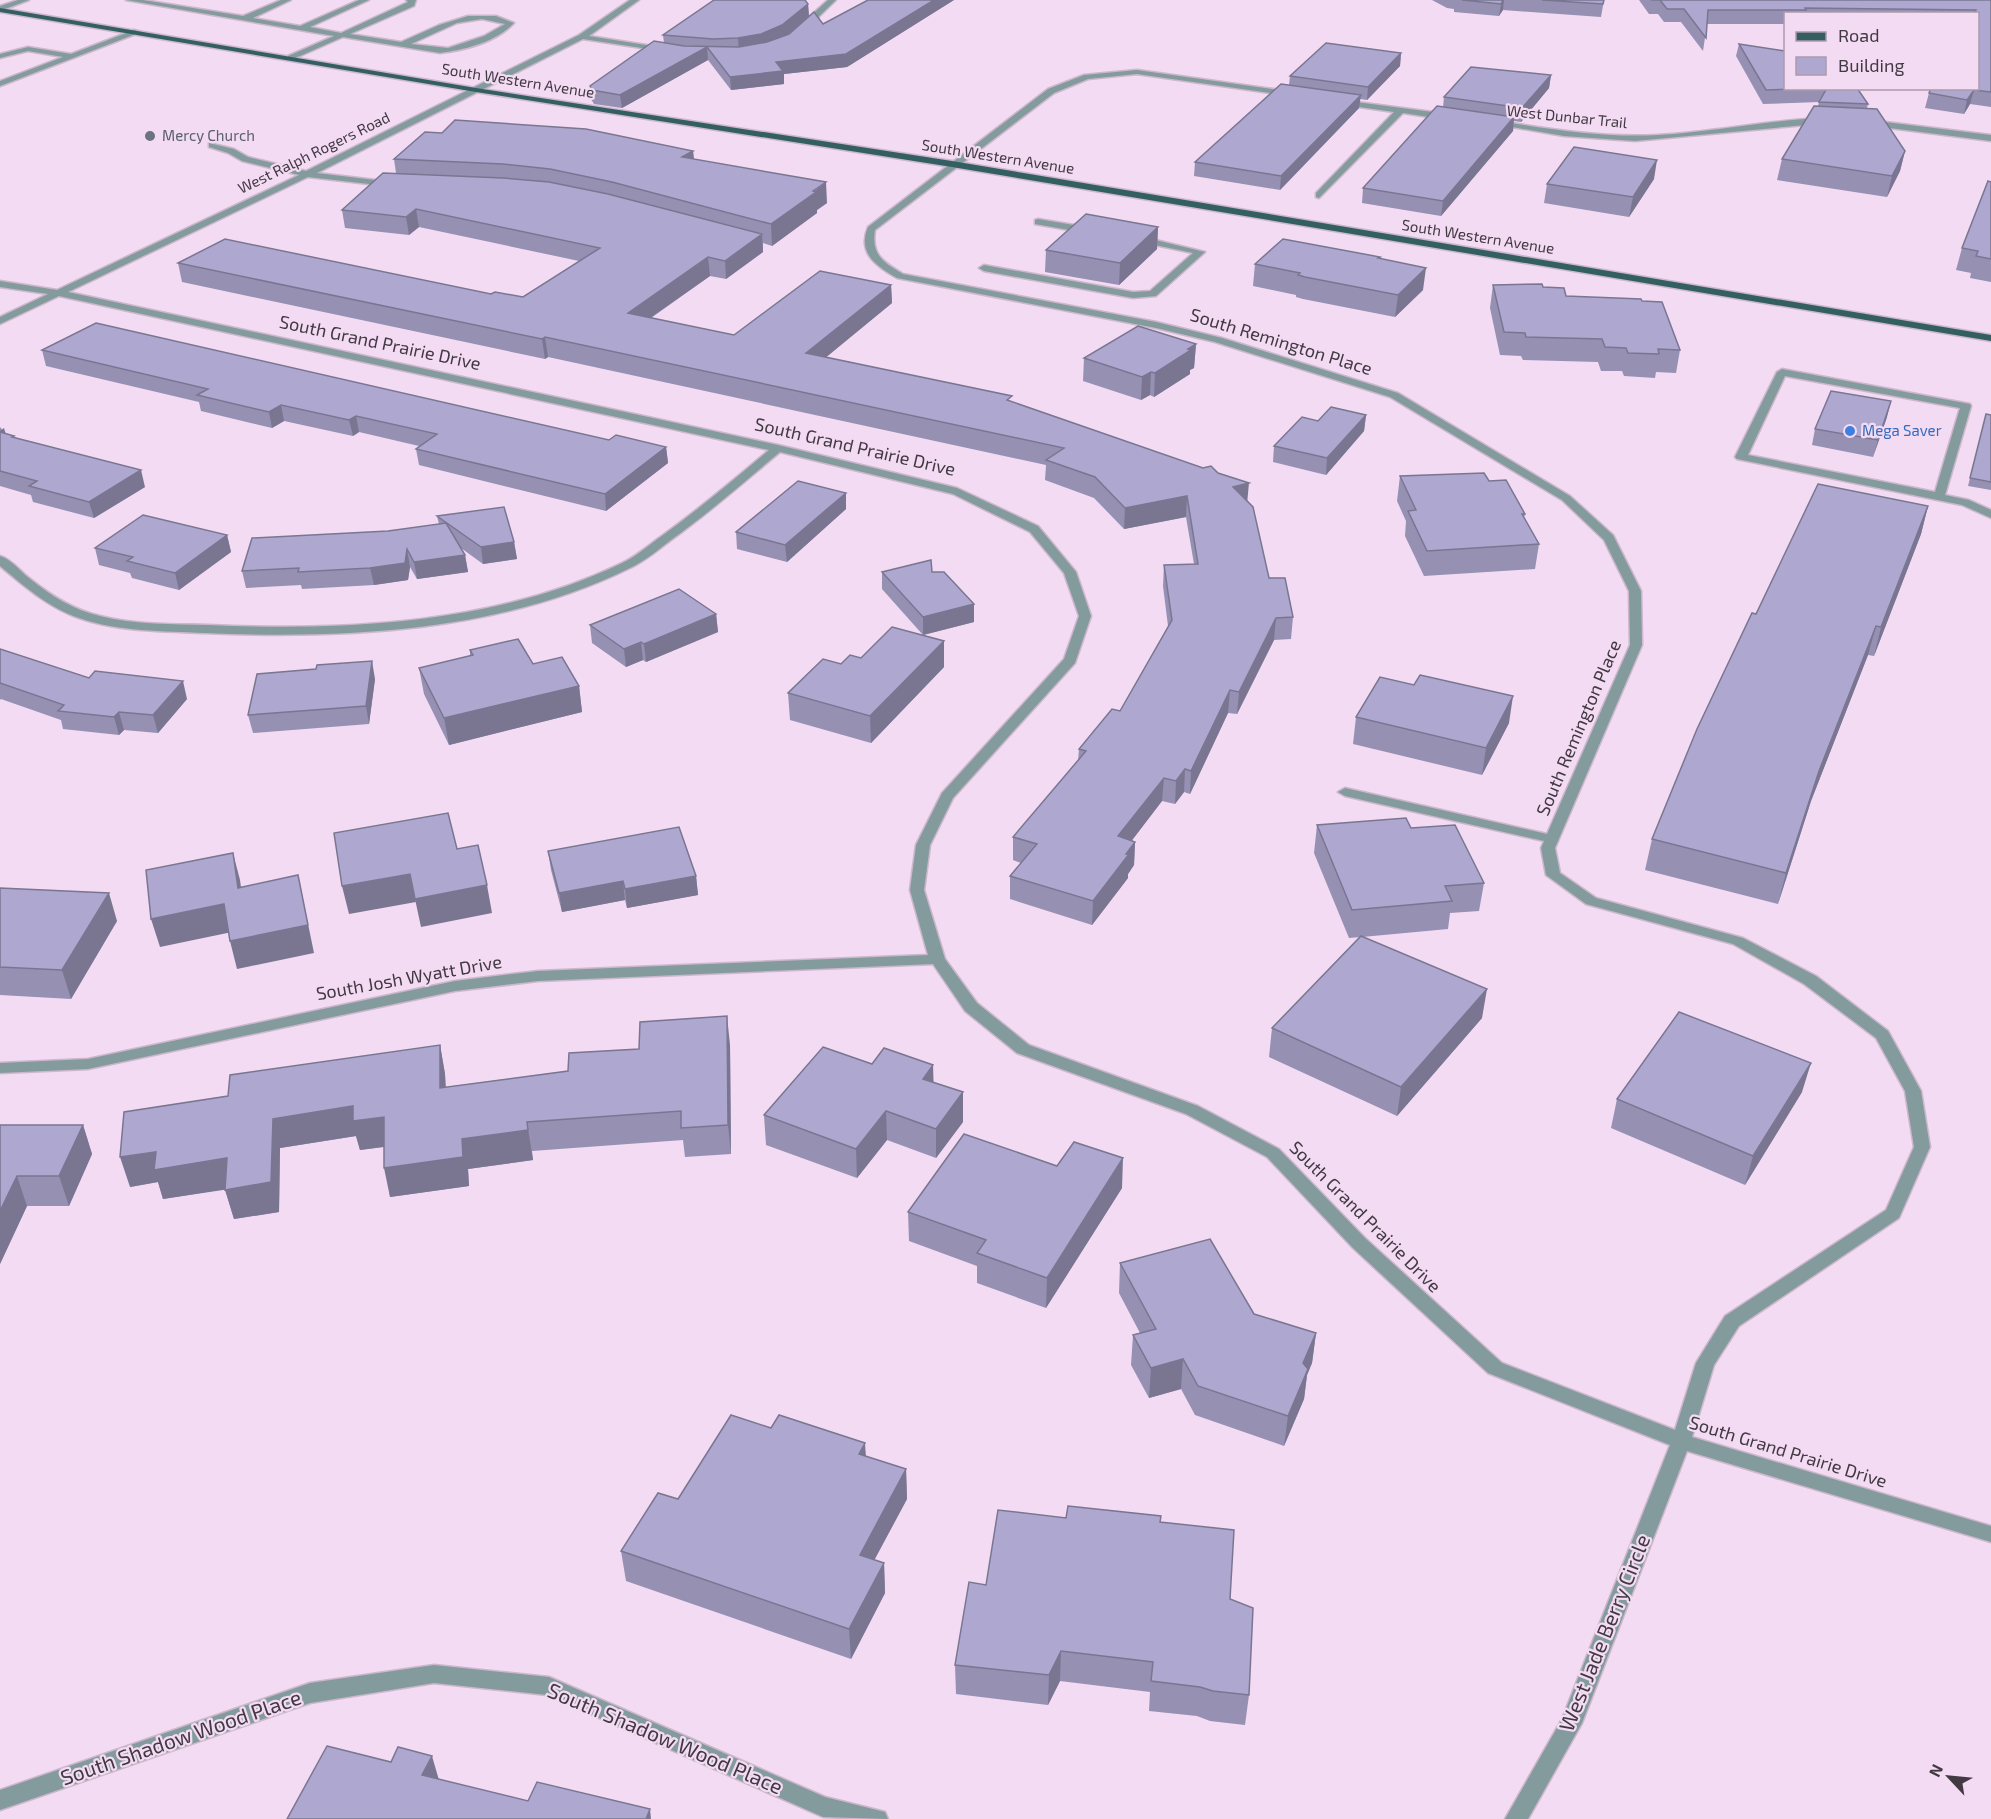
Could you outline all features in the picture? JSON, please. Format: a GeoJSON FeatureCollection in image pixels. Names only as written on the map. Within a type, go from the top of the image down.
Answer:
{"type":"FeatureCollection","features":[{"type":"Feature","properties":{"kind":"main road","name":"South Western Avenue"},"geometry":{"type":"LineString","coordinates":[[0,10],[476,90],[952,164],[1991,338]]}},
{"type":"Feature","properties":{"kind":"street"},"geometry":{"type":"LineString","coordinates":[[0,10],[25,0]]}},
{"type":"Feature","properties":{"kind":"street"},"geometry":{"type":"LineString","coordinates":[[130,0],[155,2],[301,28],[402,45],[440,51],[454,50],[510,23],[473,16],[461,17],[402,45]]}},
{"type":"Feature","properties":{"kind":"street"},"geometry":{"type":"LineString","coordinates":[[244,18],[287,0]]}},
{"type":"Feature","properties":{"kind":"street"},"geometry":{"type":"LineString","coordinates":[[301,28],[365,0]]}},
{"type":"Feature","properties":{"kind":"street"},"geometry":{"type":"LineString","coordinates":[[291,58],[411,4],[413,1],[410,0]]}},
{"type":"Feature","properties":{"kind":"street","name":"West Ralph Rogers Road"},"geometry":{"type":"LineString","coordinates":[[0,321],[307,174],[582,37],[635,0]]}},
{"type":"Feature","properties":{"kind":"street"},"geometry":{"type":"LineString","coordinates":[[794,35],[832,0]]}},
{"type":"Feature","properties":{"kind":"street"},"geometry":{"type":"LineString","coordinates":[[0,84],[137,32]]}},
{"type":"Feature","properties":{"kind":"street"},"geometry":{"type":"LineString","coordinates":[[582,37],[675,52]]}},
{"type":"Feature","properties":{"kind":"street"},"geometry":{"type":"LineString","coordinates":[[0,56],[28,48],[69,56]]}},
{"type":"Feature","properties":{"kind":"street"},"geometry":{"type":"LineString","coordinates":[[952,164],[1051,91],[1087,77],[1137,72],[1298,95]]}},
{"type":"Feature","properties":{"kind":"street"},"geometry":{"type":"LineString","coordinates":[[1332,100],[1458,118]]}},
{"type":"Feature","properties":{"kind":"street"},"geometry":{"type":"LineString","coordinates":[[1319,195],[1401,110]]}},
{"type":"Feature","properties":{"kind":"street","name":"West Dunbar Trail"},"geometry":{"type":"LineString","coordinates":[[1481,122],[1578,135],[1637,138],[1781,123],[1831,121]]}},
{"type":"Feature","properties":{"kind":"street"},"geometry":{"type":"LineString","coordinates":[[1862,122],[1991,138]]}},
{"type":"Feature","properties":{"kind":"street"},"geometry":{"type":"LineString","coordinates":[[212,145],[231,151],[245,159],[307,174],[408,186]]}},
{"type":"Feature","properties":{"kind":"street","name":"South Remington Place"},"geometry":{"type":"LineString","coordinates":[[952,164],[871,229],[867,245],[875,261],[900,276],[1156,325],[1218,340],[1394,395],[1566,498],[1609,538],[1635,591],[1636,645],[1548,848],[1553,875],[1591,901],[1738,940],[1809,980],[1882,1035],[1912,1090],[1922,1147],[1893,1214],[1732,1321],[1705,1363],[1681,1441]]}},
{"type":"Feature","properties":{"kind":"street"},"geometry":{"type":"LineString","coordinates":[[1038,222],[1105,233]]}},
{"type":"Feature","properties":{"kind":"street"},"geometry":{"type":"LineString","coordinates":[[984,268],[1133,295],[1153,294],[1200,252],[1128,237]]}},
{"type":"Feature","properties":{"kind":"street","name":"South Grand Prairie Drive"},"geometry":{"type":"LineString","coordinates":[[0,284],[58,293],[778,448],[957,491],[1034,529],[1070,572],[1085,616],[1070,660],[947,796],[923,845],[917,890],[937,959],[971,1007],[1023,1049],[1192,1110],[1273,1153],[1359,1244],[1495,1368],[1681,1441],[1991,1534]]}},
{"type":"Feature","properties":{"kind":"street"},"geometry":{"type":"LineString","coordinates":[[1939,497],[1966,406],[1782,372],[1741,457],[1893,488],[1939,497],[1965,502],[1991,514]]}},
{"type":"Feature","properties":{"kind":"street"},"geometry":{"type":"LineString","coordinates":[[0,560],[24,581],[70,610],[107,622],[226,631],[331,630],[437,620],[526,603],[579,586],[627,565],[692,520],[778,448]]}},
{"type":"Feature","properties":{"kind":"street"},"geometry":{"type":"LineString","coordinates":[[1345,792],[1552,839]]}},
{"type":"Feature","properties":{"kind":"street","name":"South Josh Wyatt Drive"},"geometry":{"type":"LineString","coordinates":[[0,1068],[88,1064],[455,986],[538,976],[937,959]]}},
{"type":"Feature","properties":{"kind":"street","name":"West Jade Berry Circle"},"geometry":{"type":"LineString","coordinates":[[1516,1819],[1571,1723],[1681,1441]]}},
{"type":"Feature","properties":{"kind":"street","name":"South Shadow Wood Place"},"geometry":{"type":"LineString","coordinates":[[0,1800],[310,1693],[434,1674],[549,1686],[823,1807],[877,1819]]}},
{"type":"Feature","properties":{"kind":"building"},"geometry":{"type":"Polygon","coordinates":[[[714,0],[805,0],[808,4],[782,25],[761,34],[713,39],[663,35],[714,0]]]}},
{"type":"Feature","properties":{"kind":"building"},"geometry":{"type":"Polygon","coordinates":[[[868,0],[934,0],[846,54],[776,62],[783,71],[730,77],[707,47],[620,95],[592,90],[590,86],[654,41],[684,46],[739,47],[767,42],[789,34],[814,12],[823,24],[868,0]]]}},
{"type":"Feature","properties":{"kind":"building"},"geometry":{"type":"Polygon","coordinates":[[[1462,0],[1503,0],[1501,4],[1462,0]]]}},
{"type":"Feature","properties":{"kind":"building"},"geometry":{"type":"Polygon","coordinates":[[[1542,0],[1604,0],[1603,4],[1542,0]]]}},
{"type":"Feature","properties":{"kind":"building"},"geometry":{"type":"Polygon","coordinates":[[[1660,0],[1991,0],[1991,92],[1974,90],[1979,90],[1979,12],[1975,12],[1976,10],[1805,8],[1806,10],[1708,10],[1706,38],[1684,9],[1667,9],[1660,0]]]}},
{"type":"Feature","properties":{"kind":"building"},"geometry":{"type":"Polygon","coordinates":[[[1326,43],[1401,53],[1368,87],[1290,76],[1326,43]]]}},
{"type":"Feature","properties":{"kind":"building"},"geometry":{"type":"Polygon","coordinates":[[[1739,44],[1784,51],[1784,89],[1766,90],[1739,44]]]}},
{"type":"Feature","properties":{"kind":"building"},"geometry":{"type":"Polygon","coordinates":[[[1471,67],[1551,75],[1522,108],[1444,97],[1471,67]]]}},
{"type":"Feature","properties":{"kind":"building"},"geometry":{"type":"Polygon","coordinates":[[[1281,84],[1361,95],[1281,176],[1195,162],[1281,84]]]}},
{"type":"Feature","properties":{"kind":"building"},"geometry":{"type":"Polygon","coordinates":[[[1826,90],[1858,90],[1868,104],[1819,102],[1826,90]]]}},
{"type":"Feature","properties":{"kind":"building"},"geometry":{"type":"Polygon","coordinates":[[[1930,90],[1974,90],[1967,100],[1929,93],[1930,90]]]}},
{"type":"Feature","properties":{"kind":"building"},"geometry":{"type":"Polygon","coordinates":[[[1437,106],[1514,117],[1443,201],[1363,188],[1437,106]]]}},
{"type":"Feature","properties":{"kind":"building"},"geometry":{"type":"Polygon","coordinates":[[[1814,106],[1877,109],[1905,151],[1892,176],[1782,159],[1814,106]]]}},
{"type":"Feature","properties":{"kind":"building"},"geometry":{"type":"Polygon","coordinates":[[[455,120],[586,129],[693,151],[682,157],[826,182],[813,191],[816,192],[771,224],[612,182],[550,169],[503,164],[394,159],[425,132],[442,133],[455,120]]]}},
{"type":"Feature","properties":{"kind":"building"},"geometry":{"type":"Polygon","coordinates":[[[1574,147],[1657,160],[1633,197],[1547,184],[1574,147]]]}},
{"type":"Feature","properties":{"kind":"building"},"geometry":{"type":"Polygon","coordinates":[[[383,173],[549,182],[608,194],[762,234],[725,261],[708,257],[628,313],[734,335],[820,271],[891,285],[806,353],[1012,396],[1007,400],[1203,468],[1211,466],[1218,473],[1249,483],[1233,487],[1253,507],[1269,578],[1285,578],[1293,617],[1276,618],[1239,692],[1230,690],[1191,771],[1185,769],[1176,781],[1164,778],[1118,836],[1135,842],[1126,854],[1129,854],[1093,901],[1010,876],[1037,844],[1013,837],[1086,751],[1079,749],[1112,709],[1120,711],[1172,620],[1164,565],[1198,564],[1187,496],[1125,508],[1095,477],[1046,460],[1064,448],[545,337],[542,339],[178,263],[225,239],[491,294],[495,292],[523,297],[600,248],[416,209],[406,217],[342,210],[383,173]]]}},
{"type":"Feature","properties":{"kind":"building"},"geometry":{"type":"Polygon","coordinates":[[[1988,181],[1991,182],[1991,259],[1976,256],[1978,251],[1962,248],[1988,181]]]}},
{"type":"Feature","properties":{"kind":"building"},"geometry":{"type":"Polygon","coordinates":[[[1086,214],[1158,227],[1120,263],[1046,250],[1086,214]]]}},
{"type":"Feature","properties":{"kind":"building"},"geometry":{"type":"Polygon","coordinates":[[[1283,239],[1426,268],[1398,295],[1305,277],[1298,275],[1300,273],[1255,264],[1283,239]]]}},
{"type":"Feature","properties":{"kind":"building"},"geometry":{"type":"Polygon","coordinates":[[[1542,284],[1543,287],[1564,288],[1566,296],[1662,302],[1680,350],[1658,349],[1659,354],[1628,353],[1626,348],[1605,347],[1602,339],[1526,337],[1525,333],[1504,332],[1493,285],[1542,284]]]}},
{"type":"Feature","properties":{"kind":"building"},"geometry":{"type":"Polygon","coordinates":[[[96,323],[609,440],[616,435],[666,447],[605,494],[416,449],[437,434],[356,416],[349,420],[281,405],[269,412],[197,395],[208,389],[42,350],[96,323]]]}},
{"type":"Feature","properties":{"kind":"building"},"geometry":{"type":"Polygon","coordinates":[[[1138,326],[1196,344],[1188,349],[1191,350],[1155,373],[1151,372],[1142,377],[1084,358],[1138,326]]]}},
{"type":"Feature","properties":{"kind":"building"},"geometry":{"type":"Polygon","coordinates":[[[1831,391],[1891,401],[1878,440],[1815,429],[1831,391]]]}},
{"type":"Feature","properties":{"kind":"building"},"geometry":{"type":"Polygon","coordinates":[[[1331,407],[1366,415],[1327,458],[1274,446],[1302,417],[1318,421],[1331,407]]]}},
{"type":"Feature","properties":{"kind":"building","name":"Mega Saver"},"geometry":{"type":"Polygon","coordinates":[[[1986,414],[1991,415],[1991,482],[1970,478],[1986,414]]]}},
{"type":"Feature","properties":{"kind":"building"},"geometry":{"type":"Polygon","coordinates":[[[0,432],[141,470],[89,502],[29,486],[37,481],[0,471],[0,432]]]}},
{"type":"Feature","properties":{"kind":"building"},"geometry":{"type":"Polygon","coordinates":[[[1484,473],[1489,481],[1506,480],[1539,544],[1427,551],[1408,511],[1416,510],[1400,476],[1484,473]]]}},
{"type":"Feature","properties":{"kind":"building"},"geometry":{"type":"Polygon","coordinates":[[[798,481],[846,493],[785,545],[736,532],[798,481]]]}},
{"type":"Feature","properties":{"kind":"building"},"geometry":{"type":"Polygon","coordinates":[[[1818,484],[1928,506],[1881,627],[1876,626],[1819,771],[1786,873],[1652,839],[1697,729],[1752,613],[1756,614],[1818,484]]]}},
{"type":"Feature","properties":{"kind":"building"},"geometry":{"type":"Polygon","coordinates":[[[504,507],[514,542],[481,547],[437,516],[504,507]]]}},
{"type":"Feature","properties":{"kind":"building"},"geometry":{"type":"Polygon","coordinates":[[[143,515],[227,535],[175,573],[127,561],[133,557],[95,548],[143,515]]]}},
{"type":"Feature","properties":{"kind":"building"},"geometry":{"type":"Polygon","coordinates":[[[446,523],[465,555],[414,562],[407,549],[405,563],[370,568],[298,572],[299,568],[242,571],[252,538],[388,531],[446,523]]]}},
{"type":"Feature","properties":{"kind":"building"},"geometry":{"type":"Polygon","coordinates":[[[931,560],[932,572],[944,572],[974,604],[923,617],[882,572],[931,560]]]}},
{"type":"Feature","properties":{"kind":"building"},"geometry":{"type":"Polygon","coordinates":[[[679,589],[716,614],[644,644],[641,642],[624,649],[590,625],[679,589]]]}},
{"type":"Feature","properties":{"kind":"building"},"geometry":{"type":"Polygon","coordinates":[[[892,627],[944,641],[870,716],[788,693],[823,659],[841,664],[850,655],[861,658],[892,627]]]}},
{"type":"Feature","properties":{"kind":"building"},"geometry":{"type":"Polygon","coordinates":[[[518,639],[533,664],[562,657],[579,686],[444,718],[419,668],[473,655],[470,650],[518,639]]]}},
{"type":"Feature","properties":{"kind":"building"},"geometry":{"type":"Polygon","coordinates":[[[0,649],[89,678],[95,671],[183,681],[153,715],[119,712],[114,717],[58,711],[64,705],[0,683],[0,649]]]}},
{"type":"Feature","properties":{"kind":"building"},"geometry":{"type":"Polygon","coordinates":[[[372,661],[366,706],[248,715],[257,674],[316,669],[317,665],[372,661]]]}},
{"type":"Feature","properties":{"kind":"building"},"geometry":{"type":"Polygon","coordinates":[[[1420,675],[1513,696],[1486,748],[1356,717],[1380,677],[1414,685],[1420,675]]]}},
{"type":"Feature","properties":{"kind":"building"},"geometry":{"type":"Polygon","coordinates":[[[448,813],[457,849],[478,845],[487,885],[415,899],[410,874],[342,886],[334,833],[448,813]]]}},
{"type":"Feature","properties":{"kind":"building"},"geometry":{"type":"Polygon","coordinates":[[[1406,818],[1411,828],[1455,825],[1484,883],[1445,886],[1452,901],[1352,910],[1317,825],[1406,818]]]}},
{"type":"Feature","properties":{"kind":"building"},"geometry":{"type":"Polygon","coordinates":[[[679,827],[696,876],[625,889],[623,881],[559,893],[548,851],[679,827]]]}},
{"type":"Feature","properties":{"kind":"building"},"geometry":{"type":"Polygon","coordinates":[[[233,853],[238,888],[298,875],[308,925],[230,941],[224,904],[151,919],[146,870],[233,853]]]}},
{"type":"Feature","properties":{"kind":"building"},"geometry":{"type":"Polygon","coordinates":[[[0,888],[109,893],[62,970],[0,967],[0,888]]]}},
{"type":"Feature","properties":{"kind":"building"},"geometry":{"type":"Polygon","coordinates":[[[1361,936],[1487,989],[1401,1087],[1272,1028],[1361,936]]]}},
{"type":"Feature","properties":{"kind":"building"},"geometry":{"type":"Polygon","coordinates":[[[1679,1012],[1811,1063],[1753,1156],[1617,1099],[1679,1012]]]}},
{"type":"Feature","properties":{"kind":"building"},"geometry":{"type":"Polygon","coordinates":[[[727,1016],[728,1125],[681,1128],[681,1111],[527,1122],[528,1130],[462,1139],[463,1157],[384,1168],[384,1117],[353,1121],[353,1106],[273,1119],[271,1182],[225,1190],[227,1158],[154,1170],[156,1152],[120,1157],[124,1112],[228,1096],[230,1075],[440,1045],[440,1088],[568,1071],[569,1053],[639,1049],[640,1022],[727,1016]]]}},
{"type":"Feature","properties":{"kind":"building"},"geometry":{"type":"Polygon","coordinates":[[[823,1047],[872,1064],[884,1048],[933,1065],[923,1079],[963,1092],[936,1129],[886,1111],[856,1149],[764,1115],[823,1047]]]}},
{"type":"Feature","properties":{"kind":"building"},"geometry":{"type":"Polygon","coordinates":[[[0,1125],[83,1125],[59,1176],[17,1176],[0,1211],[0,1125]]]}},
{"type":"Feature","properties":{"kind":"building"},"geometry":{"type":"Polygon","coordinates":[[[964,1134],[1057,1166],[1074,1142],[1123,1158],[1047,1278],[977,1253],[986,1240],[908,1212],[964,1134]]]}},
{"type":"Feature","properties":{"kind":"building"},"geometry":{"type":"Polygon","coordinates":[[[1210,1239],[1254,1314],[1316,1333],[1303,1363],[1308,1369],[1288,1416],[1198,1386],[1183,1359],[1151,1368],[1133,1335],[1156,1329],[1120,1263],[1210,1239]]]}},
{"type":"Feature","properties":{"kind":"building"},"geometry":{"type":"Polygon","coordinates":[[[731,1415],[771,1428],[779,1415],[865,1443],[859,1454],[906,1469],[860,1555],[884,1563],[849,1629],[621,1551],[658,1493],[678,1499],[731,1415]]]}},
{"type":"Feature","properties":{"kind":"building"},"geometry":{"type":"Polygon","coordinates":[[[1068,1506],[1161,1516],[1160,1522],[1234,1530],[1230,1599],[1253,1608],[1249,1695],[1151,1681],[1153,1662],[1061,1651],[1049,1675],[955,1665],[969,1582],[986,1585],[998,1510],[1066,1518],[1068,1506]]]}},
{"type":"Feature","properties":{"kind":"building"},"geometry":{"type":"Polygon","coordinates":[[[327,1746],[391,1762],[398,1747],[432,1756],[422,1775],[528,1801],[537,1782],[650,1809],[646,1819],[287,1819],[327,1746]]]}},
{"type":"Feature","properties":{"kind":"place","name":"Mercy Church"},"geometry":{"type":"Point","coordinates":[150,136]}},
{"type":"Feature","properties":{"kind":"place","name":"Mega Saver"},"geometry":{"type":"Point","coordinates":[1850,431]}}]}
